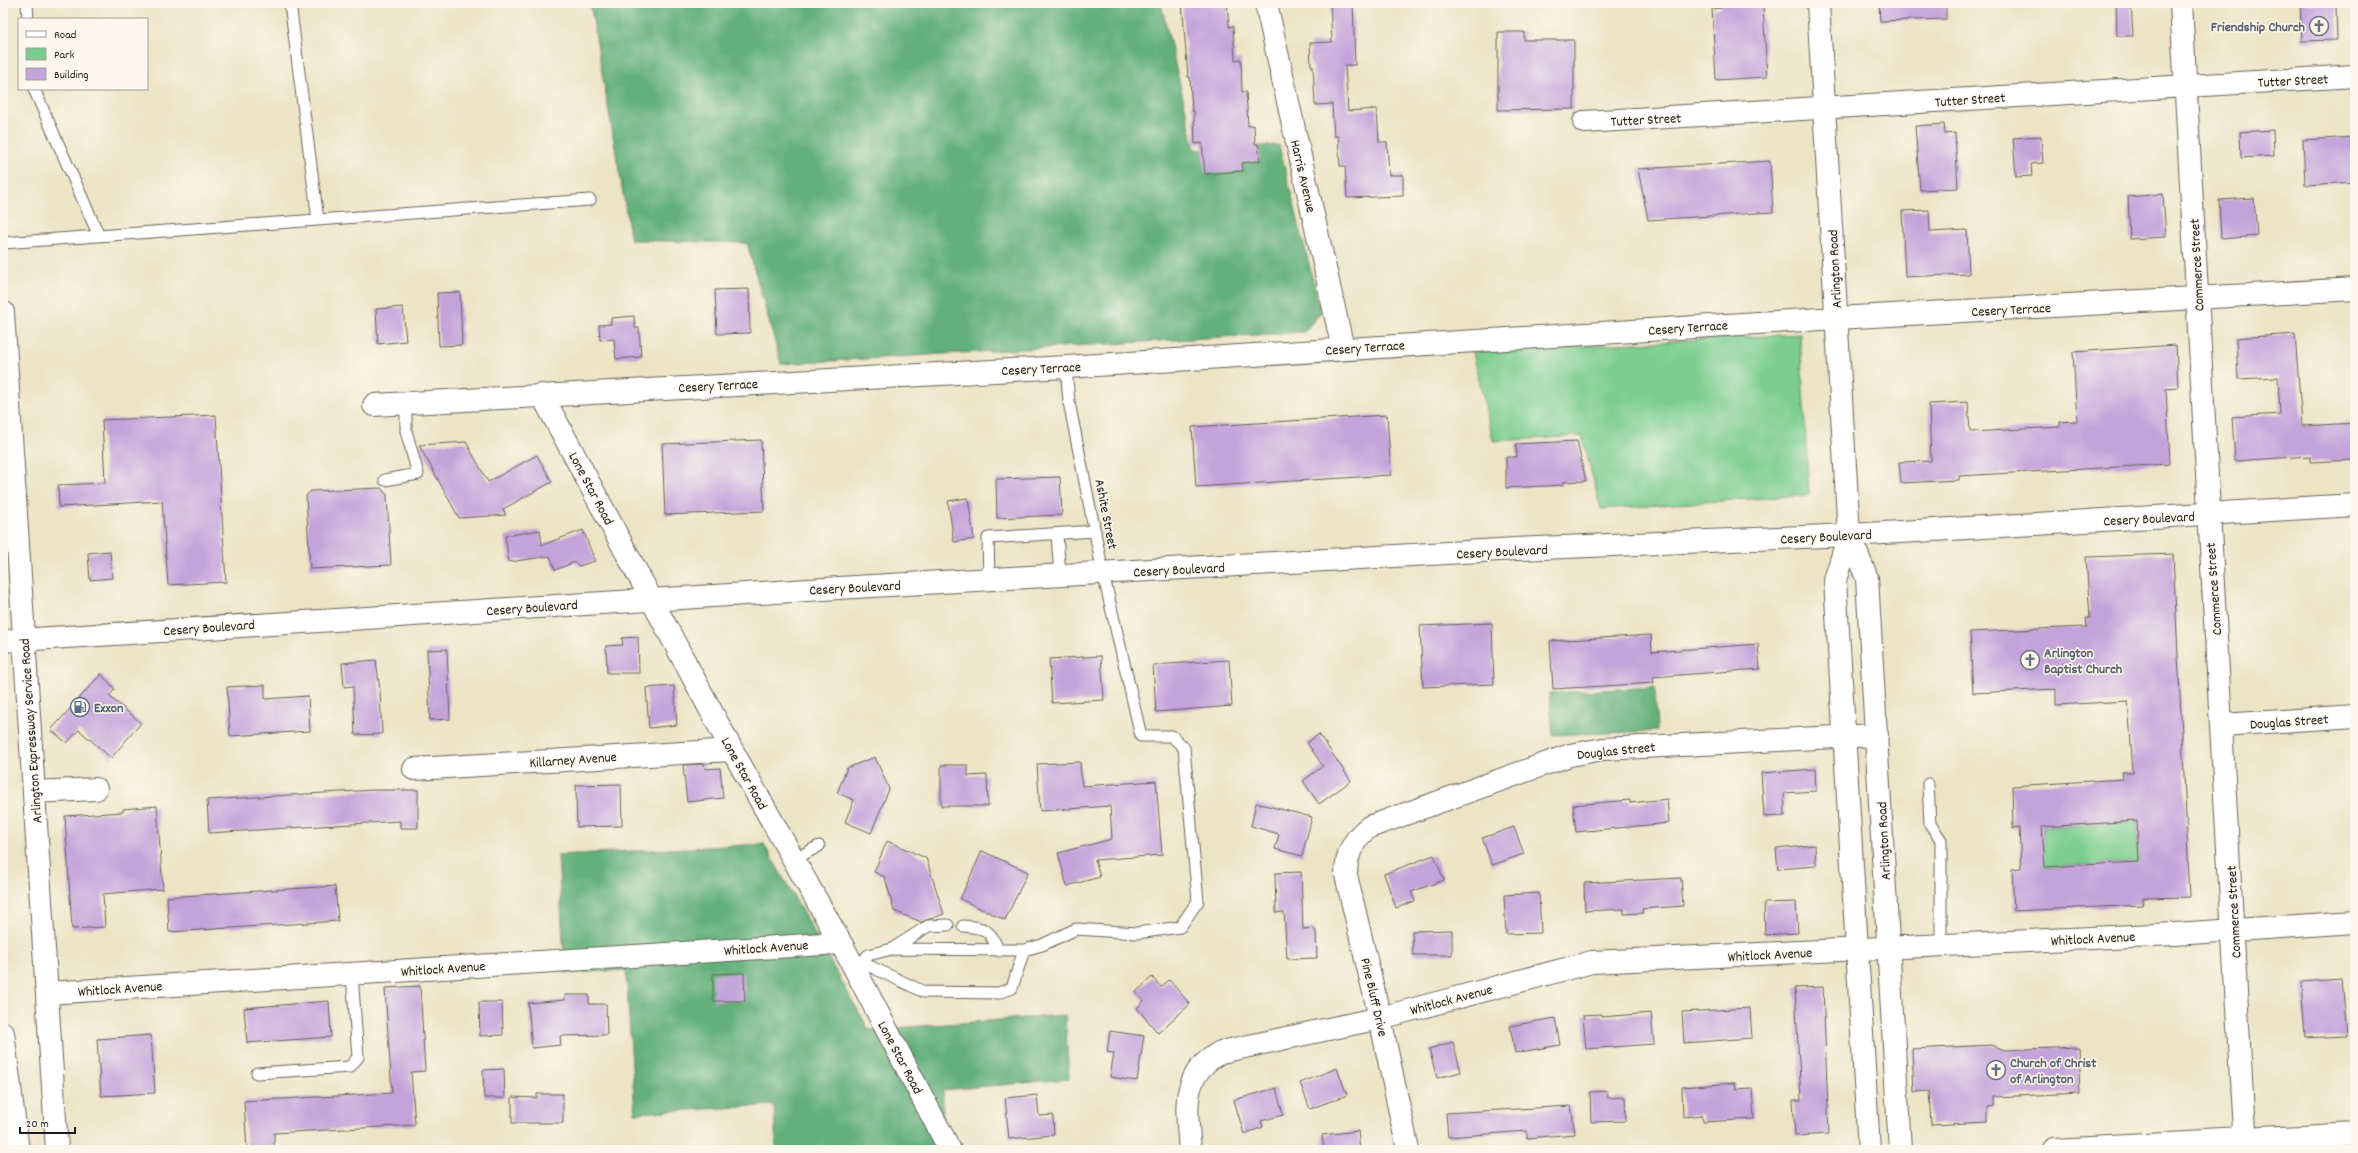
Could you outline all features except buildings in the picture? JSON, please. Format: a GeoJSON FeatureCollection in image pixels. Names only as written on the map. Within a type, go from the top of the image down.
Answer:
{"type":"FeatureCollection","features":[{"type":"Feature","properties":{"kind":"main road","name":"Harris Avenue"},"geometry":{"type":"LineString","coordinates":[[1266,3],[1343,349]]}},
{"type":"Feature","properties":{"kind":"main road","name":"Arlington Road"},"geometry":{"type":"LineString","coordinates":[[1818,3],[1849,535],[1867,578],[1900,1150]]}},
{"type":"Feature","properties":{"kind":"main road","name":"Commerce Street"},"geometry":{"type":"LineString","coordinates":[[2181,3],[2198,299],[2208,515],[2234,929],[2245,1145]]}},
{"type":"Feature","properties":{"kind":"main road","name":"Tutter Street"},"geometry":{"type":"LineString","coordinates":[[1584,122],[2355,76]]}},
{"type":"Feature","properties":{"kind":"main road","name":"Cesery Terrace"},"geometry":{"type":"LineString","coordinates":[[374,405],[1066,367],[1837,318],[2198,299],[2355,289]]}},
{"type":"Feature","properties":{"kind":"main road","name":"Arlington Expressway Service Road"},"geometry":{"type":"LineString","coordinates":[[3,312],[13,640],[34,792],[56,1150]]}},
{"type":"Feature","properties":{"kind":"main road","name":"Lone Star Road"},"geometry":{"type":"LineString","coordinates":[[542,395],[732,750],[793,860],[854,954],[950,1150]]}},
{"type":"Feature","properties":{"kind":"main road","name":"Cesery Boulevard"},"geometry":{"type":"LineString","coordinates":[[13,640],[651,599],[1532,549],[1849,535],[2208,515],[2355,505]]}},
{"type":"Feature","properties":{"kind":"main road","name":"Arlington Road"},"geometry":{"type":"LineString","coordinates":[[1849,535],[1835,580],[1858,950],[1868,1150]]}},
{"type":"Feature","properties":{"kind":"main road","name":"Douglas Street"},"geometry":{"type":"LineString","coordinates":[[2222,725],[2355,716]]}},
{"type":"Feature","properties":{"kind":"main road","name":"Douglas Street"},"geometry":{"type":"LineString","coordinates":[[1353,845],[1361,834],[1369,828],[1570,755],[1603,749],[1877,734]]}},
{"type":"Feature","properties":{"kind":"main road","name":"Killarney Avenue"},"geometry":{"type":"LineString","coordinates":[[414,769],[732,750]]}},
{"type":"Feature","properties":{"kind":"main road"},"geometry":{"type":"LineString","coordinates":[[34,792],[96,789]]}},
{"type":"Feature","properties":{"kind":"main road","name":"Pine Bluff Drive"},"geometry":{"type":"LineString","coordinates":[[1353,845],[1346,861],[1346,875],[1380,1018],[1408,1150]]}},
{"type":"Feature","properties":{"kind":"main road","name":"Whitlock Avenue"},"geometry":{"type":"LineString","coordinates":[[1190,1150],[1186,1104],[1191,1080],[1199,1068],[1221,1052],[1380,1018],[1592,962],[2175,934],[2355,922]]}},
{"type":"Feature","properties":{"kind":"main road","name":"Whitlock Avenue"},"geometry":{"type":"LineString","coordinates":[[47,993],[352,974],[854,954]]}},
{"type":"Feature","properties":{"kind":"main road"},"geometry":{"type":"LineString","coordinates":[[3,1033],[18,1150]]}},
{"type":"Feature","properties":{"kind":"main road"},"geometry":{"type":"LineString","coordinates":[[2054,1150],[2245,1145],[2355,1134]]}},
{"type":"Feature","properties":{"kind":"lane"},"geometry":{"type":"LineString","coordinates":[[27,3],[28,18]]}},
{"type":"Feature","properties":{"kind":"lane"},"geometry":{"type":"LineString","coordinates":[[290,3],[318,220]]}},
{"type":"Feature","properties":{"kind":"lane"},"geometry":{"type":"LineString","coordinates":[[34,90],[99,236]]}},
{"type":"Feature","properties":{"kind":"lane"},"geometry":{"type":"LineString","coordinates":[[3,243],[590,200]]}},
{"type":"Feature","properties":{"kind":"lane","name":"Ashite Street"},"geometry":{"type":"LineString","coordinates":[[1024,950],[1042,945],[1076,929],[1137,933],[1180,927],[1198,901],[1184,748],[1172,736],[1141,736],[1103,573],[1069,402],[1066,367]]}},
{"type":"Feature","properties":{"kind":"lane"},"geometry":{"type":"LineString","coordinates":[[385,480],[418,474],[406,432],[406,404]]}},
{"type":"Feature","properties":{"kind":"lane"},"geometry":{"type":"LineString","coordinates":[[989,580],[988,538],[1095,531]]}},
{"type":"Feature","properties":{"kind":"lane"},"geometry":{"type":"LineString","coordinates":[[1057,534],[1060,576]]}},
{"type":"Feature","properties":{"kind":"lane"},"geometry":{"type":"LineString","coordinates":[[1928,784],[1930,824],[1941,840],[1941,945]]}},
{"type":"Feature","properties":{"kind":"lane"},"geometry":{"type":"LineString","coordinates":[[793,860],[820,846]]}},
{"type":"Feature","properties":{"kind":"lane"},"geometry":{"type":"LineString","coordinates":[[892,949],[928,926],[948,925]]}},
{"type":"Feature","properties":{"kind":"lane"},"geometry":{"type":"LineString","coordinates":[[963,926],[984,928],[990,932],[999,951]]}},
{"type":"Feature","properties":{"kind":"lane"},"geometry":{"type":"LineString","coordinates":[[892,949],[1024,950],[1012,988],[1000,993],[924,992],[880,973],[854,954],[892,949]]}},
{"type":"Feature","properties":{"kind":"lane"},"geometry":{"type":"LineString","coordinates":[[257,1073],[350,1067],[358,1057],[352,974]]}},
{"type":"Feature","properties":{"kind":"green space"},"geometry":{"type":"Polygon","coordinates":[[[590,3],[1161,3],[1195,150],[1279,145],[1321,312],[1304,332],[781,364],[747,243],[631,240],[590,3]]]}},
{"type":"Feature","properties":{"kind":"green space"},"geometry":{"type":"Polygon","coordinates":[[[1800,334],[1809,495],[1601,509],[1582,436],[1493,441],[1473,352],[1800,334]]]}},
{"type":"Feature","properties":{"kind":"green space"},"geometry":{"type":"Polygon","coordinates":[[[1655,687],[1657,731],[1553,735],[1549,693],[1655,687]]]}},
{"type":"Feature","properties":{"kind":"green space"},"geometry":{"type":"Polygon","coordinates":[[[2137,821],[2139,862],[2044,867],[2042,827],[2137,821]]]}},
{"type":"Feature","properties":{"kind":"green space"},"geometry":{"type":"Polygon","coordinates":[[[764,844],[869,1030],[1065,1015],[1069,1079],[943,1090],[942,1150],[776,1150],[774,1105],[635,1113],[626,970],[565,973],[558,855],[764,844]]]}},
{"type":"Feature","properties":{"kind":"place","name":"Friendship Church"},"geometry":{"type":"Point","coordinates":[2319,26]}},
{"type":"Feature","properties":{"kind":"place","name":"Arlington Baptist Church"},"geometry":{"type":"Point","coordinates":[2030,660]}},
{"type":"Feature","properties":{"kind":"place","name":"Exxon"},"geometry":{"type":"Point","coordinates":[80,707]}},
{"type":"Feature","properties":{"kind":"place","name":"Church of Christ of Arlington"},"geometry":{"type":"Point","coordinates":[1996,1070]}}]}
